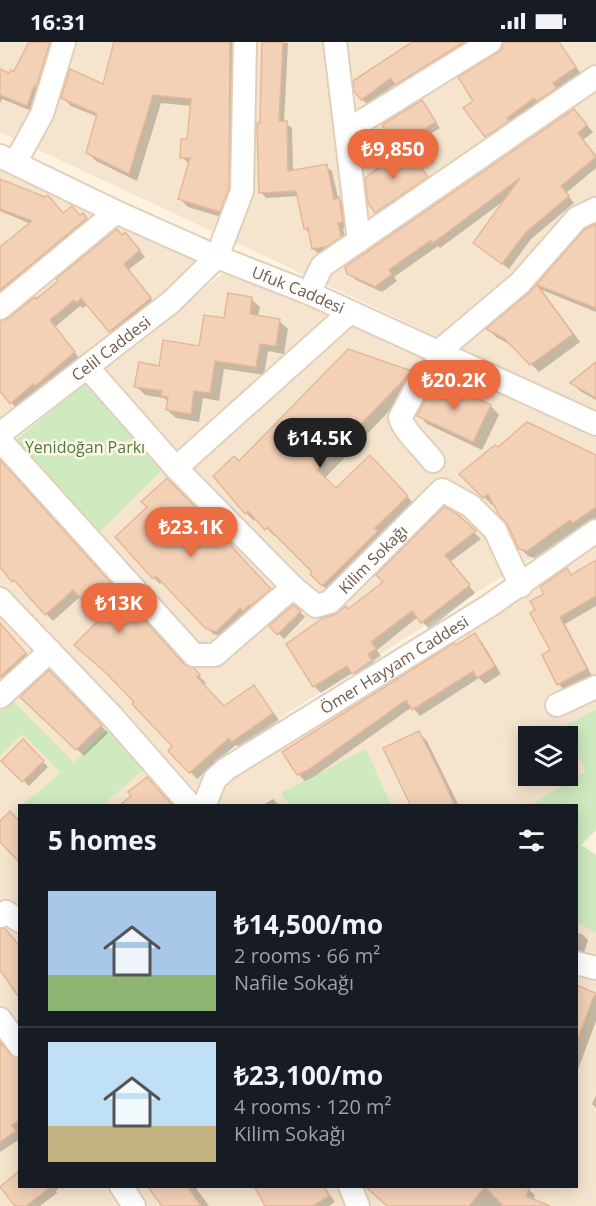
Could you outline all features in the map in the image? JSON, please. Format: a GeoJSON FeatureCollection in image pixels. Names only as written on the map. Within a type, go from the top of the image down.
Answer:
{"type":"FeatureCollection","features":[{"type":"Feature","properties":{"kind":"street"},"geometry":{"type":"LineString","coordinates":[[8,159],[42,114],[64,42]]}},
{"type":"Feature","properties":{"kind":"street"},"geometry":{"type":"LineString","coordinates":[[217,257],[242,191],[245,42]]}},
{"type":"Feature","properties":{"kind":"street"},"geometry":{"type":"LineString","coordinates":[[335,42],[359,241]]}},
{"type":"Feature","properties":{"kind":"street"},"geometry":{"type":"LineString","coordinates":[[346,131],[490,42]]}},
{"type":"Feature","properties":{"kind":"street"},"geometry":{"type":"LineString","coordinates":[[309,293],[322,266],[596,77]]}},
{"type":"Feature","properties":{"kind":"street","name":"Ufuk Caddesi"},"geometry":{"type":"LineString","coordinates":[[8,159],[116,212],[217,257],[309,293],[348,313],[596,424]]}},
{"type":"Feature","properties":{"kind":"street"},"geometry":{"type":"LineString","coordinates":[[433,461],[402,426],[400,418],[419,383],[440,354],[520,283],[578,218],[596,208]]}},
{"type":"Feature","properties":{"kind":"street"},"geometry":{"type":"LineString","coordinates":[[0,308],[116,212]]}},
{"type":"Feature","properties":{"kind":"street","name":"Celil Caddesi"},"geometry":{"type":"LineString","coordinates":[[1,432],[88,368],[171,302],[217,257]]}},
{"type":"Feature","properties":{"kind":"street"},"geometry":{"type":"LineString","coordinates":[[176,468],[348,313]]}},
{"type":"Feature","properties":{"kind":"street","name":"Kilim Sokağı"},"geometry":{"type":"LineString","coordinates":[[88,368],[176,468],[293,587],[316,606],[330,602],[442,490],[471,506],[495,530],[521,586]]}},
{"type":"Feature","properties":{"kind":"street"},"geometry":{"type":"LineString","coordinates":[[1,432],[194,655],[215,655],[293,587]]}},
{"type":"Feature","properties":{"kind":"street","name":"Ömer Hayyam Caddesi"},"geometry":{"type":"LineString","coordinates":[[205,804],[215,779],[226,769],[521,586],[596,531]]}},
{"type":"Feature","properties":{"kind":"street"},"geometry":{"type":"LineString","coordinates":[[0,599],[112,716],[189,804]]}},
{"type":"Feature","properties":{"kind":"street"},"geometry":{"type":"LineString","coordinates":[[0,697],[50,651]]}},
{"type":"Feature","properties":{"kind":"street"},"geometry":{"type":"LineString","coordinates":[[557,705],[596,687]]}},
{"type":"Feature","properties":{"kind":"street"},"geometry":{"type":"LineString","coordinates":[[578,964],[596,968]]}},
{"type":"Feature","properties":{"kind":"street"},"geometry":{"type":"LineString","coordinates":[[0,1019],[18,1043]]}},
{"type":"Feature","properties":{"kind":"street"},"geometry":{"type":"LineString","coordinates":[[122,1188],[134,1206]]}},
{"type":"Feature","properties":{"kind":"street"},"geometry":{"type":"LineString","coordinates":[[351,1188],[358,1206]]}},
{"type":"Feature","properties":{"kind":"shaded area"},"geometry":{"type":"Polygon","coordinates":[[[0,42],[596,42],[596,411],[0,132],[0,42]]]}},
{"type":"Feature","properties":{"kind":"shaded area"},"geometry":{"type":"Polygon","coordinates":[[[0,162],[198,260],[167,296],[0,428],[0,162]]]}},
{"type":"Feature","properties":{"kind":"shaded area"},"geometry":{"type":"Polygon","coordinates":[[[226,271],[353,324],[596,438],[596,517],[215,759],[193,804],[18,804],[18,912],[0,912],[0,526],[50,479],[90,380],[226,271]]]}},
{"type":"Feature","properties":{"kind":"shaded area"},"geometry":{"type":"Polygon","coordinates":[[[596,543],[596,709],[565,726],[518,726],[518,786],[560,786],[533,804],[391,804],[366,750],[282,793],[288,804],[217,804],[227,784],[252,763],[596,543]]]}},
{"type":"Feature","properties":{"kind":"shaded area"},"geometry":{"type":"Polygon","coordinates":[[[578,755],[585,770],[578,775],[578,755]]]}},
{"type":"Feature","properties":{"kind":"shaded area"},"geometry":{"type":"Polygon","coordinates":[[[578,923],[596,933],[596,1206],[0,1206],[0,933],[9,926],[18,931],[18,1188],[578,1188],[578,923]]]}},
{"type":"Feature","properties":{"kind":"green space","name":"Yenidoğan Parkı"},"geometry":{"type":"Polygon","coordinates":[[[90,380],[165,467],[100,532],[14,441],[90,380]]]}},
{"type":"Feature","properties":{"kind":"green space"},"geometry":{"type":"Polygon","coordinates":[[[12,700],[74,763],[109,727],[145,768],[103,804],[23,804],[61,773],[22,734],[0,756],[0,711],[12,700]]]}},
{"type":"Feature","properties":{"kind":"green space"},"geometry":{"type":"Polygon","coordinates":[[[596,709],[596,830],[581,845],[596,855],[596,933],[578,923],[578,804],[533,804],[561,786],[578,786],[578,775],[585,771],[578,755],[578,726],[565,726],[596,709]]]}},
{"type":"Feature","properties":{"kind":"green space"},"geometry":{"type":"Polygon","coordinates":[[[366,749],[391,804],[288,804],[281,793],[366,749]]]}},
{"type":"Feature","properties":{"kind":"building"},"geometry":{"type":"Polygon","coordinates":[[[29,42],[50,42],[36,87],[34,86],[27,106],[0,95],[0,69],[9,73],[11,70],[14,71],[29,42]]]}},
{"type":"Feature","properties":{"kind":"building"},"geometry":{"type":"Polygon","coordinates":[[[114,42],[230,42],[229,188],[220,212],[178,199],[190,158],[180,158],[181,139],[187,139],[191,99],[153,95],[129,174],[86,153],[97,114],[61,98],[70,69],[103,84],[114,42]]]}},
{"type":"Feature","properties":{"kind":"building"},"geometry":{"type":"Polygon","coordinates":[[[262,42],[283,42],[279,121],[287,121],[288,171],[327,164],[334,200],[339,197],[343,222],[338,223],[341,237],[326,247],[312,249],[308,228],[304,229],[296,191],[259,193],[257,123],[260,123],[262,42]]]}},
{"type":"Feature","properties":{"kind":"building"},"geometry":{"type":"Polygon","coordinates":[[[412,42],[464,42],[395,85],[391,78],[361,100],[354,91],[353,81],[412,42]]]}},
{"type":"Feature","properties":{"kind":"building"},"geometry":{"type":"Polygon","coordinates":[[[503,42],[559,42],[576,67],[553,83],[557,88],[537,101],[534,98],[507,118],[509,121],[485,137],[463,108],[473,101],[458,77],[497,53],[502,49],[503,42]]]}},
{"type":"Feature","properties":{"kind":"building"},"geometry":{"type":"Polygon","coordinates":[[[422,100],[436,122],[395,146],[382,125],[422,100]]]}},
{"type":"Feature","properties":{"kind":"building"},"geometry":{"type":"Polygon","coordinates":[[[574,109],[587,125],[578,133],[596,157],[561,186],[569,196],[525,233],[502,264],[473,243],[520,178],[433,243],[431,240],[389,270],[392,274],[375,287],[347,274],[345,267],[574,109]]]}},
{"type":"Feature","properties":{"kind":"building"},"geometry":{"type":"Polygon","coordinates":[[[406,147],[428,177],[375,213],[368,203],[365,178],[406,147]]]}},
{"type":"Feature","properties":{"kind":"building"},"geometry":{"type":"Polygon","coordinates":[[[0,179],[45,197],[48,195],[63,213],[72,206],[80,215],[83,213],[87,218],[0,290],[0,247],[32,221],[0,209],[0,179]]]}},
{"type":"Feature","properties":{"kind":"building"},"geometry":{"type":"Polygon","coordinates":[[[596,224],[596,308],[537,285],[573,334],[530,365],[504,338],[486,329],[530,292],[585,229],[596,224]]]}},
{"type":"Feature","properties":{"kind":"building"},"geometry":{"type":"Polygon","coordinates":[[[117,229],[122,235],[125,232],[140,250],[124,264],[151,298],[109,332],[81,298],[76,303],[74,300],[50,320],[75,352],[10,404],[0,391],[0,321],[9,318],[35,297],[36,299],[58,281],[56,279],[117,229]]]}},
{"type":"Feature","properties":{"kind":"building"},"geometry":{"type":"Polygon","coordinates":[[[228,293],[252,297],[250,314],[280,319],[276,346],[260,344],[256,367],[215,361],[210,393],[194,391],[191,414],[166,410],[168,397],[161,396],[162,391],[134,387],[139,362],[159,366],[163,340],[199,346],[204,315],[224,318],[228,293]]]}},
{"type":"Feature","properties":{"kind":"building"},"geometry":{"type":"Polygon","coordinates":[[[348,349],[412,371],[317,470],[336,488],[370,455],[408,496],[375,528],[378,531],[322,586],[310,574],[312,572],[267,527],[265,530],[248,511],[245,514],[213,476],[234,456],[239,461],[348,349]]]}},
{"type":"Feature","properties":{"kind":"building"},"geometry":{"type":"Polygon","coordinates":[[[596,362],[596,398],[570,383],[596,362]]]}},
{"type":"Feature","properties":{"kind":"building"},"geometry":{"type":"Polygon","coordinates":[[[440,380],[491,405],[473,442],[417,416],[430,391],[440,380]]]}},
{"type":"Feature","properties":{"kind":"building"},"geometry":{"type":"Polygon","coordinates":[[[527,422],[596,455],[596,507],[573,523],[570,520],[527,551],[519,549],[507,524],[499,515],[488,494],[483,498],[459,474],[495,445],[498,447],[527,422]]]}},
{"type":"Feature","properties":{"kind":"building"},"geometry":{"type":"Polygon","coordinates":[[[0,460],[184,664],[194,668],[200,675],[197,677],[224,706],[254,685],[273,713],[232,742],[229,738],[189,773],[168,751],[172,746],[132,704],[134,702],[74,645],[100,619],[98,617],[106,608],[91,593],[83,601],[73,590],[45,615],[0,567],[0,460]]]}},
{"type":"Feature","properties":{"kind":"building"},"geometry":{"type":"Polygon","coordinates":[[[167,478],[271,589],[243,611],[240,608],[216,632],[205,628],[156,576],[153,579],[115,537],[147,507],[141,502],[167,478]]]}},
{"type":"Feature","properties":{"kind":"building"},"geometry":{"type":"Polygon","coordinates":[[[444,507],[456,513],[476,531],[445,555],[470,585],[421,623],[412,611],[371,642],[376,649],[368,654],[372,660],[352,674],[347,666],[313,687],[286,644],[323,618],[334,615],[346,606],[348,609],[383,582],[376,575],[444,507]]]}},
{"type":"Feature","properties":{"kind":"building"},"geometry":{"type":"Polygon","coordinates":[[[596,560],[596,596],[560,617],[587,669],[557,685],[542,655],[550,650],[530,613],[535,610],[530,601],[544,594],[540,587],[567,568],[571,575],[596,560]]]}},
{"type":"Feature","properties":{"kind":"building"},"geometry":{"type":"Polygon","coordinates":[[[293,605],[301,611],[277,635],[269,626],[293,605]]]}},
{"type":"Feature","properties":{"kind":"building"},"geometry":{"type":"Polygon","coordinates":[[[0,623],[26,653],[0,677],[0,623]]]}},
{"type":"Feature","properties":{"kind":"building"},"geometry":{"type":"Polygon","coordinates":[[[475,633],[495,666],[477,678],[473,671],[412,710],[406,700],[308,770],[297,775],[282,752],[454,643],[456,645],[475,633]]]}},
{"type":"Feature","properties":{"kind":"building"},"geometry":{"type":"Polygon","coordinates":[[[49,670],[102,725],[76,750],[20,697],[49,670]]]}},
{"type":"Feature","properties":{"kind":"building"},"geometry":{"type":"Polygon","coordinates":[[[419,731],[454,804],[410,804],[383,748],[419,731]]]}},
{"type":"Feature","properties":{"kind":"building"},"geometry":{"type":"Polygon","coordinates":[[[23,739],[44,761],[22,782],[1,761],[23,739]]]}},
{"type":"Feature","properties":{"kind":"building"},"geometry":{"type":"Polygon","coordinates":[[[147,777],[171,804],[121,804],[131,796],[128,792],[147,777]]]}},
{"type":"Feature","properties":{"kind":"building"},"geometry":{"type":"Polygon","coordinates":[[[10,811],[18,820],[18,861],[0,842],[0,821],[10,811]]]}},
{"type":"Feature","properties":{"kind":"building"},"geometry":{"type":"Polygon","coordinates":[[[5,928],[18,944],[18,996],[0,970],[0,929],[5,928]]]}},
{"type":"Feature","properties":{"kind":"building"},"geometry":{"type":"Polygon","coordinates":[[[578,986],[595,993],[578,1038],[578,986]]]}},
{"type":"Feature","properties":{"kind":"building"},"geometry":{"type":"Polygon","coordinates":[[[0,1042],[10,1054],[18,1058],[18,1121],[12,1125],[16,1131],[0,1142],[0,1042]]]}},
{"type":"Feature","properties":{"kind":"building"},"geometry":{"type":"Polygon","coordinates":[[[18,1172],[18,1188],[49,1188],[26,1206],[15,1206],[0,1187],[18,1172]]]}},
{"type":"Feature","properties":{"kind":"building"},"geometry":{"type":"Polygon","coordinates":[[[148,1188],[188,1188],[201,1206],[162,1206],[148,1188]]]}},
{"type":"Feature","properties":{"kind":"building"},"geometry":{"type":"Polygon","coordinates":[[[255,1188],[325,1188],[329,1196],[313,1206],[265,1206],[255,1188]]]}},
{"type":"Feature","properties":{"kind":"building"},"geometry":{"type":"Polygon","coordinates":[[[367,1188],[484,1188],[469,1206],[387,1206],[367,1188]]]}},
{"type":"Feature","properties":{"kind":"building"},"geometry":{"type":"Polygon","coordinates":[[[486,1188],[529,1188],[526,1196],[550,1206],[503,1206],[486,1188]]]}}]}
